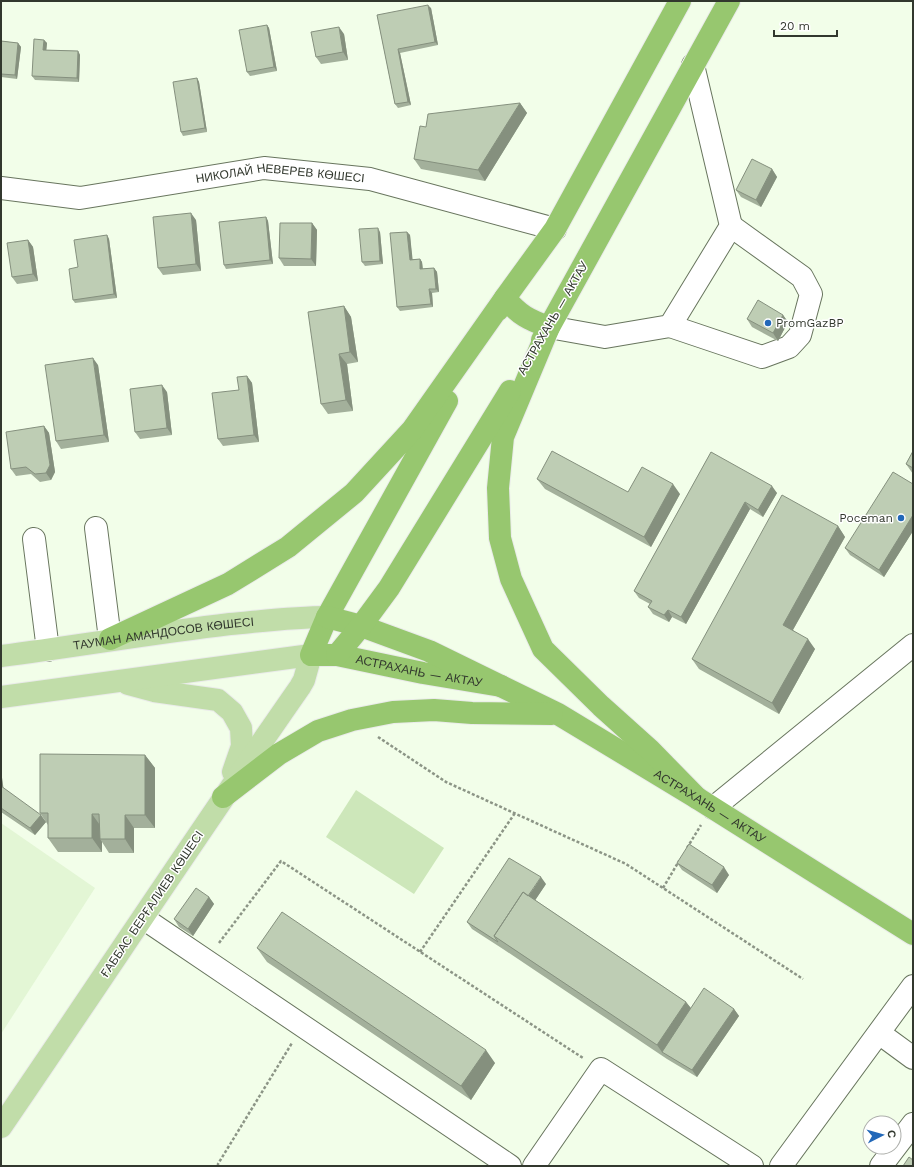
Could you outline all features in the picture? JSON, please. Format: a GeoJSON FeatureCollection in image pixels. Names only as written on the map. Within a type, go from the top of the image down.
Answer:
{"type":"FeatureCollection","features":[{"type":"Feature","properties":{"kind":"highway"},"geometry":{"type":"LineString","coordinates":[[110,639],[228,584],[288,547],[354,493],[412,430],[555,229],[680,1]]}},
{"type":"Feature","properties":{"kind":"highway","name":"АСТРАХАНЬ — АКТАУ"},"geometry":{"type":"LineString","coordinates":[[337,655],[362,626],[389,588],[550,327],[692,65],[729,1]]}},
{"type":"Feature","properties":{"kind":"highway"},"geometry":{"type":"LineString","coordinates":[[505,298],[515,310],[531,321],[550,327],[502,437],[498,488],[500,538],[511,579],[543,648],[601,706],[650,750],[705,803]]}},
{"type":"Feature","properties":{"kind":"highway"},"geometry":{"type":"LineString","coordinates":[[311,655],[328,617],[505,298]]}},
{"type":"Feature","properties":{"kind":"highway","name":"АСТРАХАНЬ — АКТАУ"},"geometry":{"type":"LineString","coordinates":[[328,617],[362,626],[429,651],[558,714],[705,803],[913,934]]}},
{"type":"Feature","properties":{"kind":"highway","name":"АСТРАХАНЬ — АКТАУ"},"geometry":{"type":"LineString","coordinates":[[311,655],[337,655],[423,674],[502,686]]}},
{"type":"Feature","properties":{"kind":"highway"},"geometry":{"type":"LineString","coordinates":[[223,797],[278,754],[318,731],[352,720],[393,712],[434,710],[472,713],[558,714]]}},
{"type":"Feature","properties":{"kind":"main road","name":"ТАУМАН АМАНДОСОВ КӨШЕСІ"},"geometry":{"type":"LineString","coordinates":[[1,656],[48,650],[110,639],[295,618],[328,617]]}},
{"type":"Feature","properties":{"kind":"main road","name":"ҒАББАС БЕРҒАЛИЕВ КӨШЕСІ"},"geometry":{"type":"LineString","coordinates":[[304,680],[311,655]]}},
{"type":"Feature","properties":{"kind":"main road"},"geometry":{"type":"LineString","coordinates":[[1,696],[311,655]]}},
{"type":"Feature","properties":{"kind":"main road","name":"ҒАББАС БЕРҒАЛИЕВ КӨШЕСІ"},"geometry":{"type":"LineString","coordinates":[[1,1127],[223,797],[304,680],[337,655]]}},
{"type":"Feature","properties":{"kind":"main road"},"geometry":{"type":"LineString","coordinates":[[115,681],[154,691],[218,700],[232,712],[241,728],[242,746],[223,797]]}},
{"type":"Feature","properties":{"kind":"street"},"geometry":{"type":"LineString","coordinates":[[550,327],[605,337],[670,326],[762,357],[790,347],[800,335],[808,312],[811,294],[802,277],[731,226],[692,65]]}},
{"type":"Feature","properties":{"kind":"street","name":"НИКОЛАЙ НЕВЕРЕВ КӨШЕСІ"},"geometry":{"type":"LineString","coordinates":[[1,188],[80,198],[264,168],[370,179],[555,229]]}},
{"type":"Feature","properties":{"kind":"street"},"geometry":{"type":"LineString","coordinates":[[670,326],[731,226]]}},
{"type":"Feature","properties":{"kind":"street"},"geometry":{"type":"LineString","coordinates":[[96,528],[110,639]]}},
{"type":"Feature","properties":{"kind":"street"},"geometry":{"type":"LineString","coordinates":[[34,539],[48,650]]}},
{"type":"Feature","properties":{"kind":"street"},"geometry":{"type":"LineString","coordinates":[[705,803],[913,646]]}},
{"type":"Feature","properties":{"kind":"street"},"geometry":{"type":"LineString","coordinates":[[143,918],[510,1166]]}},
{"type":"Feature","properties":{"kind":"street"},"geometry":{"type":"LineString","coordinates":[[781,1166],[913,986]]}},
{"type":"Feature","properties":{"kind":"street"},"geometry":{"type":"LineString","coordinates":[[879,1033],[913,1058]]}},
{"type":"Feature","properties":{"kind":"street"},"geometry":{"type":"LineString","coordinates":[[534,1166],[600,1069],[752,1166]]}},
{"type":"Feature","properties":{"kind":"street"},"geometry":{"type":"LineString","coordinates":[[882,1166],[913,1124]]}},
{"type":"Feature","properties":{"kind":"path"},"geometry":{"type":"LineString","coordinates":[[352,720],[446,782],[626,864],[803,979]]}},
{"type":"Feature","properties":{"kind":"path"},"geometry":{"type":"LineString","coordinates":[[685,851],[705,803]]}},
{"type":"Feature","properties":{"kind":"path"},"geometry":{"type":"LineString","coordinates":[[420,952],[515,813]]}},
{"type":"Feature","properties":{"kind":"path"},"geometry":{"type":"LineString","coordinates":[[663,888],[681,857]]}},
{"type":"Feature","properties":{"kind":"path"},"geometry":{"type":"LineString","coordinates":[[206,960],[281,861],[600,1069]]}},
{"type":"Feature","properties":{"kind":"path"},"geometry":{"type":"LineString","coordinates":[[218,1166],[302,1026]]}},
{"type":"Feature","properties":{"kind":"shaded area"},"geometry":{"type":"Polygon","coordinates":[[[356,790],[444,848],[414,894],[326,837],[356,790]]]}},
{"type":"Feature","properties":{"kind":"shaded area"},"geometry":{"type":"Polygon","coordinates":[[[1,823],[95,888],[1,1034],[1,823]]]}},
{"type":"Feature","properties":{"kind":"building"},"geometry":{"type":"Polygon","coordinates":[[[428,5],[435,42],[398,49],[408,102],[395,104],[377,15],[428,5]]]}},
{"type":"Feature","properties":{"kind":"building"},"geometry":{"type":"Polygon","coordinates":[[[267,25],[274,67],[247,72],[239,30],[267,25]]]}},
{"type":"Feature","properties":{"kind":"building"},"geometry":{"type":"Polygon","coordinates":[[[339,27],[343,52],[316,57],[311,32],[339,27]]]}},
{"type":"Feature","properties":{"kind":"building"},"geometry":{"type":"Polygon","coordinates":[[[34,39],[44,40],[43,50],[78,51],[77,78],[32,76],[34,39]]]}},
{"type":"Feature","properties":{"kind":"building"},"geometry":{"type":"Polygon","coordinates":[[[1,41],[18,43],[15,75],[1,74],[1,41]]]}},
{"type":"Feature","properties":{"kind":"building"},"geometry":{"type":"Polygon","coordinates":[[[197,78],[205,128],[181,132],[173,82],[197,78]]]}},
{"type":"Feature","properties":{"kind":"building"},"geometry":{"type":"Polygon","coordinates":[[[520,103],[478,170],[414,159],[420,126],[426,127],[428,114],[520,103]]]}},
{"type":"Feature","properties":{"kind":"building"},"geometry":{"type":"Polygon","coordinates":[[[752,159],[772,169],[756,200],[736,190],[752,159]]]}},
{"type":"Feature","properties":{"kind":"building"},"geometry":{"type":"Polygon","coordinates":[[[191,213],[196,264],[158,268],[153,217],[191,213]]]}},
{"type":"Feature","properties":{"kind":"building"},"geometry":{"type":"Polygon","coordinates":[[[266,217],[270,260],[224,265],[219,222],[266,217]]]}},
{"type":"Feature","properties":{"kind":"building"},"geometry":{"type":"Polygon","coordinates":[[[280,223],[312,223],[311,259],[279,258],[280,223]]]}},
{"type":"Feature","properties":{"kind":"building"},"geometry":{"type":"Polygon","coordinates":[[[378,228],[380,261],[362,262],[359,229],[378,228]]]}},
{"type":"Feature","properties":{"kind":"building"},"geometry":{"type":"Polygon","coordinates":[[[407,232],[410,260],[420,259],[420,269],[434,268],[436,289],[429,289],[431,304],[397,307],[390,233],[407,232]]]}},
{"type":"Feature","properties":{"kind":"building"},"geometry":{"type":"Polygon","coordinates":[[[107,235],[114,294],[73,300],[69,269],[78,267],[74,240],[107,235]]]}},
{"type":"Feature","properties":{"kind":"building"},"geometry":{"type":"Polygon","coordinates":[[[28,240],[33,274],[12,277],[7,243],[28,240]]]}},
{"type":"Feature","properties":{"kind":"building"},"geometry":{"type":"Polygon","coordinates":[[[758,300],[783,315],[773,333],[747,319],[758,300]]]}},
{"type":"Feature","properties":{"kind":"building"},"geometry":{"type":"Polygon","coordinates":[[[344,306],[350,352],[339,354],[346,400],[321,404],[308,312],[344,306]]]}},
{"type":"Feature","properties":{"kind":"building"},"geometry":{"type":"Polygon","coordinates":[[[93,358],[104,435],[56,441],[45,365],[93,358]]]}},
{"type":"Feature","properties":{"kind":"building"},"geometry":{"type":"Polygon","coordinates":[[[247,376],[254,435],[218,439],[212,393],[239,390],[237,377],[247,376]]]}},
{"type":"Feature","properties":{"kind":"building"},"geometry":{"type":"Polygon","coordinates":[[[162,385],[167,428],[135,432],[130,389],[162,385]]]}},
{"type":"Feature","properties":{"kind":"building"},"geometry":{"type":"Polygon","coordinates":[[[44,426],[50,465],[46,473],[35,474],[26,467],[11,469],[6,432],[44,426]]]}},
{"type":"Feature","properties":{"kind":"building"},"geometry":{"type":"Polygon","coordinates":[[[552,451],[628,492],[642,467],[673,484],[644,537],[537,479],[552,451]]]}},
{"type":"Feature","properties":{"kind":"building"},"geometry":{"type":"Polygon","coordinates":[[[913,451],[913,468],[906,464],[913,451]]]}},
{"type":"Feature","properties":{"kind":"building"},"geometry":{"type":"Polygon","coordinates":[[[711,452],[772,486],[758,510],[745,502],[681,617],[668,610],[664,615],[648,607],[652,601],[634,591],[711,452]]]}},
{"type":"Feature","properties":{"kind":"building"},"geometry":{"type":"Polygon","coordinates":[[[893,472],[913,484],[913,515],[879,570],[845,548],[893,472]]]}},
{"type":"Feature","properties":{"kind":"building"},"geometry":{"type":"Polygon","coordinates":[[[782,495],[838,526],[783,625],[808,639],[772,703],[692,659],[782,495]]]}},
{"type":"Feature","properties":{"kind":"building"},"geometry":{"type":"Polygon","coordinates":[[[40,754],[145,755],[145,815],[125,815],[125,839],[100,839],[99,814],[92,814],[92,838],[48,838],[48,813],[40,813],[40,754]]]}},
{"type":"Feature","properties":{"kind":"building"},"geometry":{"type":"Polygon","coordinates":[[[1,786],[41,815],[30,828],[1,808],[1,786]]]}},
{"type":"Feature","properties":{"kind":"building"},"geometry":{"type":"Polygon","coordinates":[[[689,844],[724,867],[712,885],[677,863],[689,844]]]}},
{"type":"Feature","properties":{"kind":"building"},"geometry":{"type":"Polygon","coordinates":[[[509,858],[541,877],[528,896],[523,892],[494,936],[498,942],[467,922],[509,858]]]}},
{"type":"Feature","properties":{"kind":"building"},"geometry":{"type":"Polygon","coordinates":[[[196,888],[209,897],[188,929],[174,919],[196,888]]]}},
{"type":"Feature","properties":{"kind":"building"},"geometry":{"type":"Polygon","coordinates":[[[523,892],[686,1002],[657,1045],[494,936],[523,892]]]}},
{"type":"Feature","properties":{"kind":"building"},"geometry":{"type":"Polygon","coordinates":[[[282,912],[486,1050],[461,1086],[257,948],[282,912]]]}},
{"type":"Feature","properties":{"kind":"building"},"geometry":{"type":"Polygon","coordinates":[[[704,988],[734,1009],[692,1070],[662,1052],[704,988]]]}},
{"type":"Feature","properties":{"kind":"building"},"geometry":{"type":"Polygon","coordinates":[[[909,1157],[913,1160],[913,1166],[903,1166],[909,1157]]]}},
{"type":"Feature","properties":{"kind":"place","name":"PromGazBP"},"geometry":{"type":"Point","coordinates":[768,323]}},
{"type":"Feature","properties":{"kind":"place","name":"Poceman"},"geometry":{"type":"Point","coordinates":[901,518]}}]}
